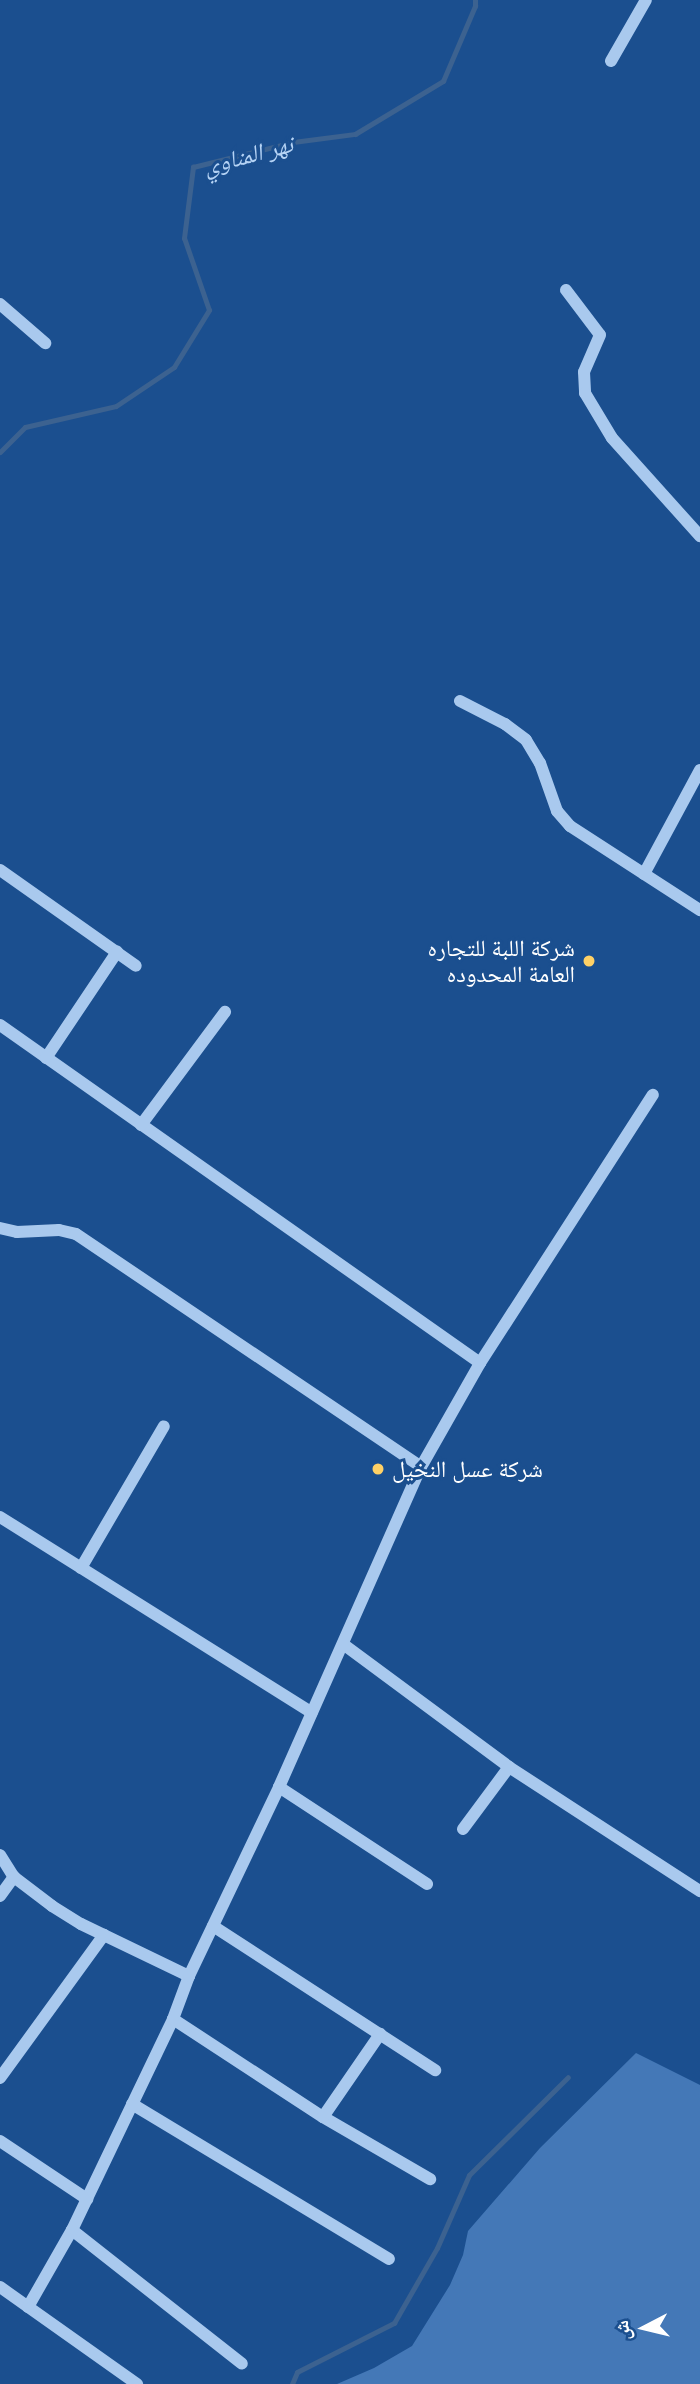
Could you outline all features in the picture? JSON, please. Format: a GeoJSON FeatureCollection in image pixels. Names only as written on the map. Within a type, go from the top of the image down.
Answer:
{"type":"FeatureCollection","features":[{"type":"Feature","properties":{"kind":"street"},"geometry":{"type":"LineString","coordinates":[[611,61],[646,0]]}},
{"type":"Feature","properties":{"kind":"street"},"geometry":{"type":"LineString","coordinates":[[566,290],[600,332],[599,342],[584,372],[585,393],[612,438],[700,536]]}},
{"type":"Feature","properties":{"kind":"street"},"geometry":{"type":"LineString","coordinates":[[0,304],[45,343]]}},
{"type":"Feature","properties":{"kind":"street"},"geometry":{"type":"LineString","coordinates":[[460,701],[505,724],[526,740],[563,819],[700,910]]}},
{"type":"Feature","properties":{"kind":"street"},"geometry":{"type":"LineString","coordinates":[[644,874],[700,770]]}},
{"type":"Feature","properties":{"kind":"street"},"geometry":{"type":"LineString","coordinates":[[0,870],[136,966]]}},
{"type":"Feature","properties":{"kind":"street"},"geometry":{"type":"LineString","coordinates":[[46,1058],[117,952]]}},
{"type":"Feature","properties":{"kind":"street"},"geometry":{"type":"LineString","coordinates":[[141,1125],[225,1012]]}},
{"type":"Feature","properties":{"kind":"street"},"geometry":{"type":"LineString","coordinates":[[0,1025],[480,1363]]}},
{"type":"Feature","properties":{"kind":"street"},"geometry":{"type":"LineString","coordinates":[[28,2307],[72,2230],[173,2019],[189,1976],[279,1787],[421,1467],[480,1363],[653,1095]]}},
{"type":"Feature","properties":{"kind":"street"},"geometry":{"type":"LineString","coordinates":[[0,1228],[17,1232],[59,1230],[76,1234],[421,1467]]}},
{"type":"Feature","properties":{"kind":"street"},"geometry":{"type":"LineString","coordinates":[[80,1567],[164,1426]]}},
{"type":"Feature","properties":{"kind":"street"},"geometry":{"type":"LineString","coordinates":[[0,1517],[312,1713]]}},
{"type":"Feature","properties":{"kind":"street"},"geometry":{"type":"LineString","coordinates":[[343,1644],[509,1767],[700,1891]]}},
{"type":"Feature","properties":{"kind":"street"},"geometry":{"type":"LineString","coordinates":[[463,1829],[509,1767]]}},
{"type":"Feature","properties":{"kind":"street"},"geometry":{"type":"LineString","coordinates":[[279,1787],[427,1884]]}},
{"type":"Feature","properties":{"kind":"street"},"geometry":{"type":"LineString","coordinates":[[0,1855],[14,1877],[52,1906],[104,1935],[189,1976]]}},
{"type":"Feature","properties":{"kind":"street"},"geometry":{"type":"LineString","coordinates":[[0,1896],[14,1877]]}},
{"type":"Feature","properties":{"kind":"street"},"geometry":{"type":"LineString","coordinates":[[213,1926],[435,2070]]}},
{"type":"Feature","properties":{"kind":"street"},"geometry":{"type":"LineString","coordinates":[[0,2078],[104,1935]]}},
{"type":"Feature","properties":{"kind":"street"},"geometry":{"type":"LineString","coordinates":[[173,2019],[323,2117],[430,2179]]}},
{"type":"Feature","properties":{"kind":"street"},"geometry":{"type":"LineString","coordinates":[[323,2117],[380,2034]]}},
{"type":"Feature","properties":{"kind":"street"},"geometry":{"type":"LineString","coordinates":[[132,2104],[389,2259]]}},
{"type":"Feature","properties":{"kind":"street"},"geometry":{"type":"LineString","coordinates":[[0,2141],[87,2199]]}},
{"type":"Feature","properties":{"kind":"street"},"geometry":{"type":"LineString","coordinates":[[72,2230],[242,2364]]}},
{"type":"Feature","properties":{"kind":"street"},"geometry":{"type":"LineString","coordinates":[[0,2287],[137,2384]]}},
{"type":"Feature","properties":{"kind":"building"},"geometry":{"type":"Polygon","coordinates":[[[636,2053],[700,2085],[700,2384],[337,2384],[374,2368],[412,2346],[450,2285],[463,2255],[468,2231],[540,2148],[636,2053]]]}},
{"type":"Feature","properties":{"kind":"waterway","name":"نهر المناوي"},"geometry":{"type":"LineString","coordinates":[[0,452],[25,427],[116,406],[174,367],[209,310],[184,238],[193,167],[293,142],[355,134],[443,81],[475,6],[475,0]]}},
{"type":"Feature","properties":{"kind":"waterway"},"geometry":{"type":"LineString","coordinates":[[292,2384],[297,2372],[394,2323],[437,2248],[469,2175],[568,2077]]}},
{"type":"Feature","properties":{"kind":"place","name":"شركة اللبة للتجاره العامة المحدوده"},"geometry":{"type":"Point","coordinates":[589,961]}},
{"type":"Feature","properties":{"kind":"place","name":"شركة عسل النخيل"},"geometry":{"type":"Point","coordinates":[378,1469]}}]}
